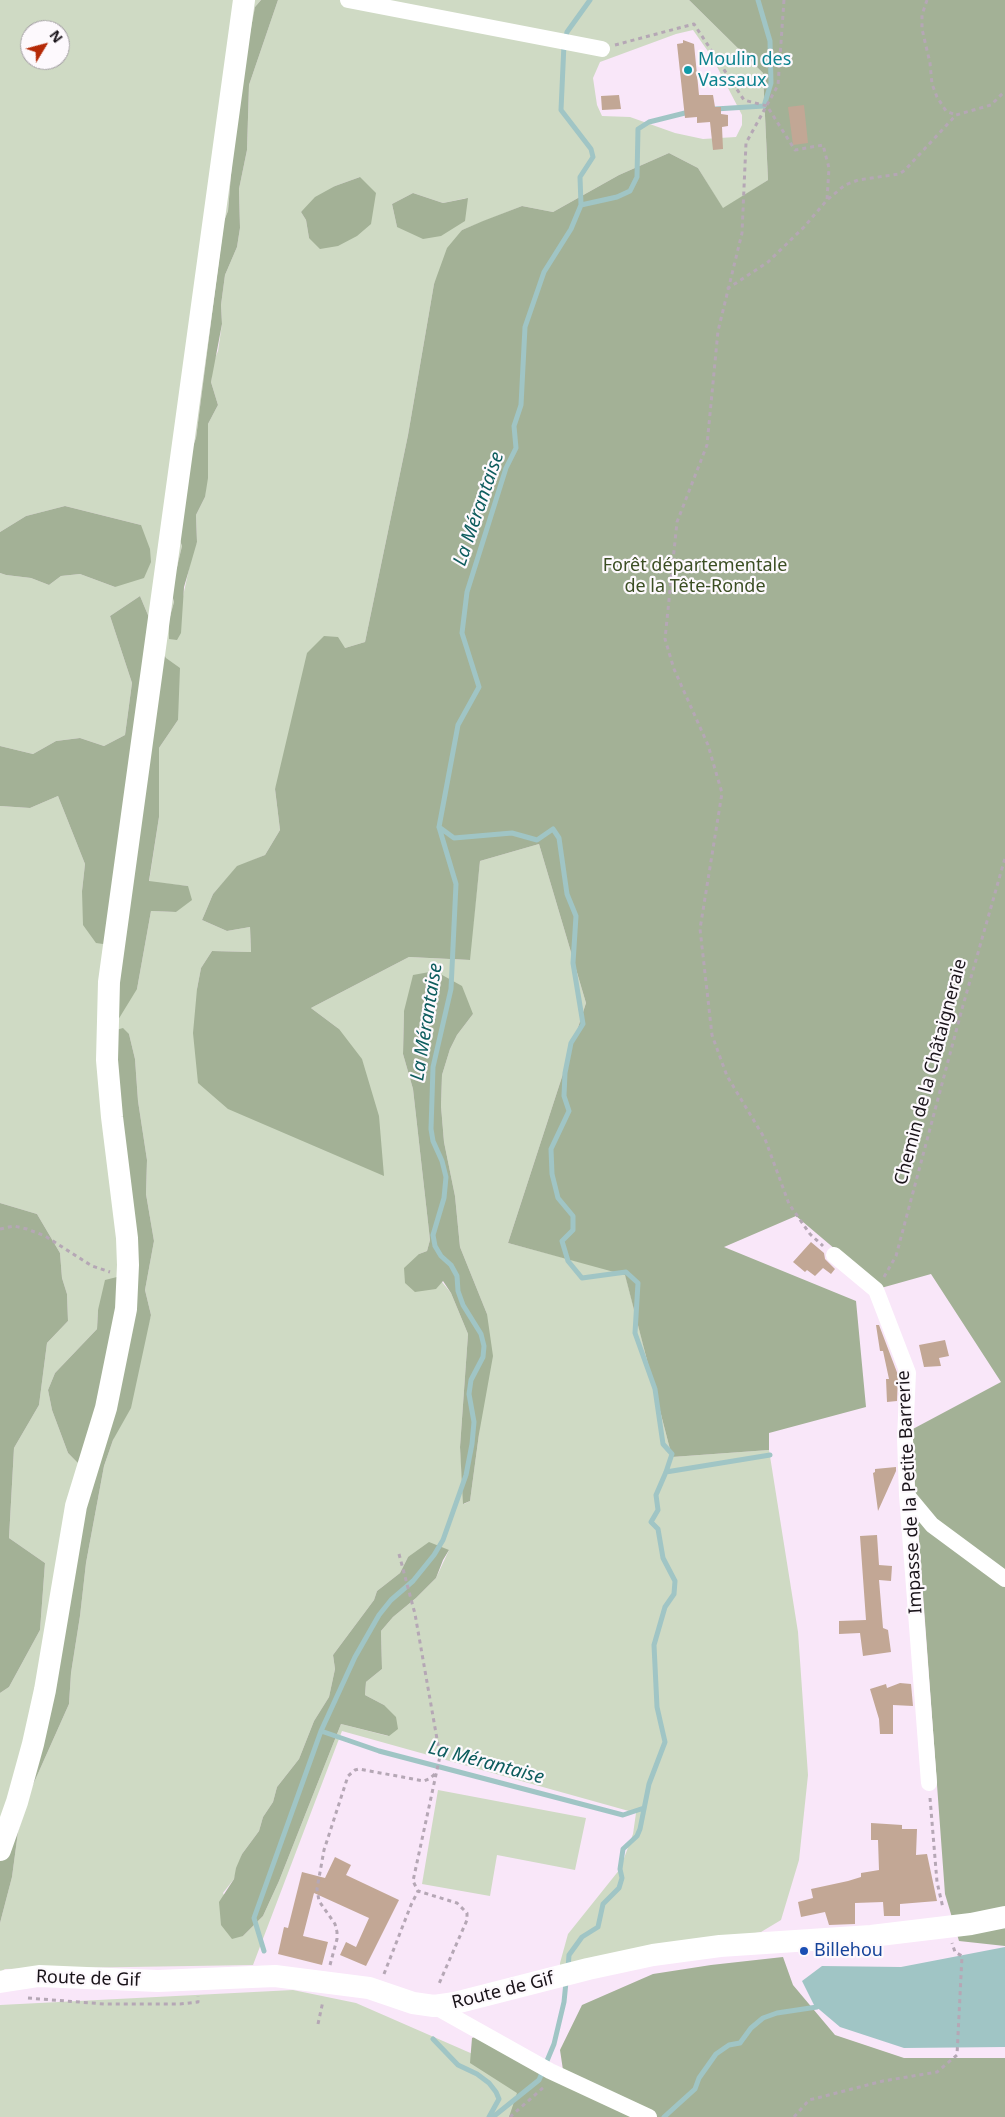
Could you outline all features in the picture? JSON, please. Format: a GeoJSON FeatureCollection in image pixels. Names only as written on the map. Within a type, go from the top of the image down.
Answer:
{"type":"FeatureCollection","features":[{"type":"Feature","properties":{"kind":"street"},"geometry":{"type":"LineString","coordinates":[[0,1850],[24,1780],[40,1711],[76,1506],[106,1408],[126,1309],[128,1276],[125,1212],[108,1077],[107,1026],[109,982],[244,0]]}},
{"type":"Feature","properties":{"kind":"street"},"geometry":{"type":"LineString","coordinates":[[348,0],[602,49]]}},
{"type":"Feature","properties":{"kind":"street","name":"Impasse de la Petite Barrerie"},"geometry":{"type":"LineString","coordinates":[[834,1256],[876,1290],[908,1373],[905,1438],[907,1495],[929,1783]]}},
{"type":"Feature","properties":{"kind":"street"},"geometry":{"type":"LineString","coordinates":[[907,1495],[932,1524],[1005,1579]]}},
{"type":"Feature","properties":{"kind":"street","name":"Route de Gif"},"geometry":{"type":"LineString","coordinates":[[0,1982],[21,1978],[56,1976],[158,1981],[275,1976],[369,1988],[413,2002],[434,2006],[454,2003],[588,1969],[654,1955],[720,1946],[949,1933],[971,1924],[1005,1917]]}},
{"type":"Feature","properties":{"kind":"street"},"geometry":{"type":"LineString","coordinates":[[434,2006],[549,2070],[649,2117]]}},
{"type":"Feature","properties":{"kind":"path"},"geometry":{"type":"LineString","coordinates":[[784,0],[778,85],[746,142],[742,233],[718,330],[707,445],[677,522],[665,639],[674,669],[708,745],[722,793],[700,929],[712,1035],[727,1076],[765,1139],[789,1204],[810,1234],[834,1256]]}},
{"type":"Feature","properties":{"kind":"path"},"geometry":{"type":"LineString","coordinates":[[927,0],[922,15],[922,29],[930,63],[932,84],[937,98],[946,111],[956,115]]}},
{"type":"Feature","properties":{"kind":"path"},"geometry":{"type":"LineString","coordinates":[[602,49],[694,24],[744,100],[767,106],[795,150],[823,145],[829,168],[827,200]]}},
{"type":"Feature","properties":{"kind":"path"},"geometry":{"type":"LineString","coordinates":[[727,289],[768,262],[804,227],[827,200],[845,185],[858,180],[898,174],[905,170],[956,115],[991,105],[1005,91]]}},
{"type":"Feature","properties":{"kind":"path","name":"Chemin de la Châtaigneraie"},"geometry":{"type":"LineString","coordinates":[[876,1290],[896,1256],[962,1009],[1005,858]]}},
{"type":"Feature","properties":{"kind":"path"},"geometry":{"type":"LineString","coordinates":[[0,1229],[14,1226],[27,1229],[45,1236],[92,1266],[128,1276]]}},
{"type":"Feature","properties":{"kind":"path"},"geometry":{"type":"LineString","coordinates":[[399,1554],[410,1594],[440,1747],[437,1770],[413,1878],[414,1885],[418,1891],[457,1903],[467,1913],[468,1920],[437,1990],[434,2006]]}},
{"type":"Feature","properties":{"kind":"path"},"geometry":{"type":"LineString","coordinates":[[318,2024],[338,1932],[336,1924],[317,1895],[322,1860],[346,1781],[351,1773],[360,1769],[424,1781],[433,1777],[437,1770]]}},
{"type":"Feature","properties":{"kind":"path"},"geometry":{"type":"LineString","coordinates":[[794,2117],[809,2100],[883,2081],[937,2072],[957,2056],[962,1956],[955,1952],[937,1882],[929,1783]]}},
{"type":"Feature","properties":{"kind":"path"},"geometry":{"type":"LineString","coordinates":[[384,1975],[418,1891]]}},
{"type":"Feature","properties":{"kind":"path"},"geometry":{"type":"LineString","coordinates":[[19,1998],[42,1998],[104,2004],[180,2004],[198,2002],[198,1980]]}},
{"type":"Feature","properties":{"kind":"path"},"geometry":{"type":"LineString","coordinates":[[510,2117],[549,2070]]}},
{"type":"Feature","properties":{"kind":"shaded area"},"geometry":{"type":"Polygon","coordinates":[[[0,0],[261,0],[255,7],[233,150],[228,211],[224,221],[196,438],[187,462],[176,530],[182,546],[177,567],[169,583],[174,602],[169,620],[182,601],[193,550],[197,542],[196,515],[205,497],[208,424],[218,405],[211,382],[213,363],[218,351],[222,324],[221,305],[225,275],[237,247],[240,228],[239,189],[247,150],[249,85],[278,0],[689,0],[763,73],[768,180],[723,209],[698,168],[669,153],[619,175],[553,212],[522,206],[462,230],[434,284],[408,435],[365,642],[345,648],[275,789],[280,830],[265,855],[237,867],[213,894],[202,920],[227,931],[250,927],[251,952],[212,951],[201,968],[197,989],[339,1029],[311,1008],[409,957],[469,960],[480,861],[539,844],[586,1003],[508,1243],[625,1274],[672,1457],[769,1450],[798,1632],[808,1775],[799,1860],[781,1920],[761,1932],[560,1969],[568,1934],[620,1869],[633,1834],[636,1813],[342,1731],[253,1965],[5,1969],[0,1972],[0,1923],[12,1877],[18,1832],[32,1787],[69,1704],[71,1673],[86,1563],[104,1466],[151,1315],[145,1290],[154,1241],[146,1194],[147,1160],[138,1101],[135,1059],[129,1034],[138,1263],[98,1310],[97,1329],[55,1373],[48,1390],[52,1410],[68,1453],[88,1472],[0,1843],[0,1693],[9,1687],[40,1630],[45,1563],[9,1538],[14,1448],[39,1405],[47,1343],[68,1321],[67,1294],[62,1278],[60,1253],[37,1214],[0,1203],[0,806],[30,808],[58,796],[85,864],[82,891],[117,946],[137,989],[151,911],[176,912],[188,886],[149,882],[159,817],[159,748],[178,720],[166,658],[140,596],[110,616],[132,683],[125,735],[104,746],[80,738],[56,741],[33,754],[0,746],[0,573],[31,578],[49,585],[61,576],[80,574],[115,587],[141,525],[65,506],[26,516],[0,532],[0,0]],[[693,30],[676,34],[600,62],[593,78],[597,105],[602,116],[630,117],[675,133],[703,139],[736,137],[742,125],[742,115],[712,57],[693,30]],[[360,177],[335,186],[301,212],[306,220],[309,238],[360,177]],[[413,193],[392,204],[397,227],[467,198],[443,203],[413,193]],[[404,1011],[403,1054],[413,1089],[430,1240],[427,1251],[419,1254],[451,1293],[468,1334],[460,1447],[464,1504],[470,1501],[479,1434],[487,1314],[460,1247],[455,1196],[444,1142],[441,1106],[442,1075],[450,1049],[457,1035],[473,1014],[404,1011]],[[449,1550],[408,1557],[400,1573],[377,1591],[374,1600],[333,1655],[335,1669],[329,1697],[314,1721],[299,1759],[277,1787],[273,1802],[263,1817],[259,1831],[242,1854],[234,1879],[223,1893],[243,1936],[263,1916],[279,1881],[341,1724],[388,1736],[384,1705],[365,1695],[366,1682],[382,1669],[381,1631],[393,1617],[436,1578],[449,1550]]]}},
{"type":"Feature","properties":{"kind":"shaded area"},"geometry":{"type":"Polygon","coordinates":[[[438,1790],[586,1818],[575,1870],[497,1855],[490,1896],[422,1884],[438,1790]]]}},
{"type":"Feature","properties":{"kind":"shaded area"},"geometry":{"type":"Polygon","coordinates":[[[1005,1947],[1005,2047],[904,2048],[840,2027],[814,2005],[802,1981],[822,1966],[901,1967],[1005,1947]]]}},
{"type":"Feature","properties":{"kind":"shaded area"},"geometry":{"type":"Polygon","coordinates":[[[293,1990],[356,2003],[617,2117],[0,2117],[0,2005],[293,1990]]]}},
{"type":"Feature","properties":{"kind":"green space"},"geometry":{"type":"Polygon","coordinates":[[[261,0],[278,0],[249,85],[247,150],[239,189],[240,228],[237,247],[225,275],[221,305],[222,324],[211,382],[218,405],[208,424],[208,478],[205,497],[196,515],[197,542],[184,587],[181,633],[177,640],[169,639],[169,620],[174,602],[169,584],[177,567],[182,546],[176,530],[187,462],[196,438],[224,221],[228,211],[233,150],[244,65],[255,7],[261,0]]]}},
{"type":"Feature","properties":{"kind":"green space","name":"Forêt départementale de la Tête-Ronde"},"geometry":{"type":"Polygon","coordinates":[[[689,0],[1005,0],[1005,1946],[959,1941],[945,1894],[911,1430],[1001,1382],[931,1274],[881,1288],[796,1216],[724,1247],[856,1301],[866,1407],[769,1433],[769,1450],[672,1457],[625,1275],[508,1243],[586,1003],[539,844],[480,861],[470,960],[409,957],[311,1008],[339,1029],[362,1059],[379,1116],[384,1176],[228,1109],[198,1083],[193,1033],[201,968],[212,951],[251,952],[250,927],[227,931],[202,920],[213,894],[237,866],[265,855],[280,830],[275,789],[307,653],[324,636],[338,637],[345,648],[365,642],[408,435],[434,284],[447,248],[462,230],[483,221],[522,206],[553,212],[619,175],[669,153],[698,168],[723,208],[768,180],[763,73],[689,0]]]}},
{"type":"Feature","properties":{"kind":"green space"},"geometry":{"type":"Polygon","coordinates":[[[360,177],[376,193],[371,224],[357,236],[338,246],[320,249],[309,238],[306,220],[301,212],[315,197],[335,186],[360,177]]]}},
{"type":"Feature","properties":{"kind":"green space"},"geometry":{"type":"Polygon","coordinates":[[[413,193],[443,203],[468,198],[465,221],[441,236],[423,239],[397,227],[392,204],[413,193]]]}},
{"type":"Feature","properties":{"kind":"green space"},"geometry":{"type":"Polygon","coordinates":[[[65,506],[141,525],[150,549],[151,562],[144,578],[115,587],[80,574],[61,576],[49,585],[31,578],[0,573],[0,532],[26,516],[65,506]]]}},
{"type":"Feature","properties":{"kind":"green space"},"geometry":{"type":"Polygon","coordinates":[[[140,596],[166,658],[180,668],[178,720],[159,748],[159,817],[149,881],[188,886],[192,900],[176,912],[151,911],[137,989],[118,1020],[117,946],[96,943],[83,925],[82,891],[85,864],[58,796],[30,808],[0,806],[0,746],[33,754],[56,741],[80,738],[104,746],[125,735],[132,683],[110,616],[140,596]]]}},
{"type":"Feature","properties":{"kind":"green space"},"geometry":{"type":"Polygon","coordinates":[[[435,971],[462,986],[473,1014],[457,1035],[450,1049],[442,1075],[441,1106],[444,1142],[455,1196],[460,1247],[487,1314],[493,1356],[479,1434],[470,1501],[463,1504],[460,1447],[468,1334],[451,1293],[443,1281],[436,1289],[415,1292],[405,1283],[404,1268],[419,1254],[427,1251],[430,1240],[413,1089],[403,1054],[404,1011],[413,975],[435,971]]]}},
{"type":"Feature","properties":{"kind":"green space"},"geometry":{"type":"Polygon","coordinates":[[[123,1028],[129,1034],[135,1059],[138,1101],[147,1160],[146,1194],[154,1241],[145,1290],[151,1315],[131,1408],[113,1440],[104,1466],[86,1563],[71,1673],[69,1704],[32,1787],[18,1832],[12,1877],[0,1923],[0,1843],[88,1473],[68,1453],[52,1410],[48,1390],[55,1373],[97,1329],[98,1310],[105,1280],[117,1277],[121,1124],[116,1030],[123,1028]]]}},
{"type":"Feature","properties":{"kind":"green space"},"geometry":{"type":"Polygon","coordinates":[[[0,1203],[37,1214],[60,1253],[62,1278],[67,1294],[68,1321],[47,1343],[39,1405],[14,1448],[9,1538],[45,1563],[40,1630],[9,1687],[0,1693],[0,1203]]]}},
{"type":"Feature","properties":{"kind":"green space"},"geometry":{"type":"Polygon","coordinates":[[[429,1542],[449,1550],[436,1578],[393,1617],[381,1631],[382,1669],[366,1682],[365,1695],[384,1705],[396,1717],[398,1729],[389,1736],[341,1724],[279,1881],[263,1916],[243,1936],[232,1939],[221,1925],[219,1902],[234,1879],[242,1854],[259,1831],[263,1817],[273,1802],[277,1787],[299,1759],[314,1721],[329,1697],[335,1669],[333,1655],[374,1600],[377,1591],[400,1573],[408,1557],[429,1542]]]}},
{"type":"Feature","properties":{"kind":"green space"},"geometry":{"type":"Polygon","coordinates":[[[783,1957],[793,1985],[835,2035],[904,2058],[1005,2058],[1005,2117],[509,2117],[517,2093],[470,2063],[472,2038],[491,2030],[563,2070],[560,2050],[582,2005],[653,1974],[783,1957]]]}},
{"type":"Feature","properties":{"kind":"building","name":"Moulin des Vassaux"},"geometry":{"type":"Polygon","coordinates":[[[683,40],[694,44],[699,95],[713,95],[715,107],[721,107],[721,114],[728,115],[728,126],[722,127],[723,149],[713,150],[710,122],[697,123],[697,117],[685,118],[677,44],[683,43],[683,40]]]}},
{"type":"Feature","properties":{"kind":"building"},"geometry":{"type":"Polygon","coordinates":[[[619,95],[621,109],[602,110],[601,96],[619,95]]]}},
{"type":"Feature","properties":{"kind":"building"},"geometry":{"type":"Polygon","coordinates":[[[804,105],[808,143],[793,145],[788,107],[804,105]]]}},
{"type":"Feature","properties":{"kind":"building"},"geometry":{"type":"Polygon","coordinates":[[[811,1242],[824,1253],[825,1259],[835,1269],[831,1274],[823,1268],[815,1276],[807,1270],[805,1272],[793,1262],[811,1242]]]}},
{"type":"Feature","properties":{"kind":"building"},"geometry":{"type":"Polygon","coordinates":[[[876,1325],[879,1325],[898,1375],[897,1401],[887,1402],[886,1379],[889,1379],[883,1351],[880,1351],[876,1325]]]}},
{"type":"Feature","properties":{"kind":"building"},"geometry":{"type":"Polygon","coordinates":[[[945,1340],[949,1356],[939,1358],[941,1366],[924,1367],[919,1345],[945,1340]]]}},
{"type":"Feature","properties":{"kind":"building"},"geometry":{"type":"Polygon","coordinates":[[[896,1467],[896,1471],[878,1511],[873,1473],[875,1469],[896,1467]]]}},
{"type":"Feature","properties":{"kind":"building"},"geometry":{"type":"Polygon","coordinates":[[[877,1535],[879,1565],[892,1566],[891,1581],[879,1580],[883,1628],[888,1630],[891,1652],[863,1656],[860,1633],[839,1634],[839,1621],[866,1620],[860,1536],[877,1535]]]}},
{"type":"Feature","properties":{"kind":"building"},"geometry":{"type":"Polygon","coordinates":[[[900,1683],[911,1684],[913,1706],[893,1705],[893,1734],[880,1734],[879,1719],[870,1689],[886,1684],[887,1688],[900,1683]]]}},
{"type":"Feature","properties":{"kind":"building"},"geometry":{"type":"Polygon","coordinates":[[[871,1823],[902,1825],[902,1829],[917,1829],[916,1855],[927,1854],[937,1901],[900,1904],[900,1916],[884,1916],[883,1902],[855,1903],[855,1924],[829,1925],[825,1912],[801,1917],[798,1902],[813,1898],[811,1889],[848,1881],[861,1877],[861,1873],[879,1870],[878,1840],[871,1840],[871,1823]]]}},
{"type":"Feature","properties":{"kind":"building"},"geometry":{"type":"Polygon","coordinates":[[[335,1857],[351,1865],[346,1875],[399,1900],[366,1966],[340,1955],[346,1942],[356,1947],[369,1918],[314,1893],[303,1936],[328,1942],[322,1965],[278,1954],[284,1927],[288,1928],[302,1872],[325,1878],[335,1857]]]}},
{"type":"Feature","properties":{"kind":"waterway","name":"La Mérantaise"},"geometry":{"type":"LineString","coordinates":[[264,1951],[254,1918],[321,1731],[355,1657],[379,1615],[391,1600],[413,1581],[434,1555],[443,1540],[466,1475],[472,1444],[474,1422],[469,1394],[471,1380],[483,1357],[484,1346],[481,1334],[463,1305],[458,1291],[457,1276],[451,1265],[441,1256],[435,1246],[433,1235],[444,1198],[446,1177],[442,1161],[433,1141],[431,1129],[433,1067],[451,989],[456,884],[439,827],[458,725],[479,687],[462,633],[467,592],[506,468],[516,448],[514,426],[521,405],[525,327],[544,272],[571,229],[581,205],[580,177],[593,157],[591,149],[561,110],[564,44],[567,32],[590,0]]}},
{"type":"Feature","properties":{"kind":"waterway","name":"La Mérantaise"},"geometry":{"type":"LineString","coordinates":[[715,109],[764,106],[771,83],[770,41],[758,0]]}},
{"type":"Feature","properties":{"kind":"waterway","name":"La Mérantaise"},"geometry":{"type":"LineString","coordinates":[[581,205],[617,197],[630,191],[637,177],[638,129],[649,122],[689,112]]}},
{"type":"Feature","properties":{"kind":"waterway","name":"La Mérantaise"},"geometry":{"type":"LineString","coordinates":[[439,827],[454,838],[512,833],[537,840],[553,829],[559,838],[567,894],[576,916],[573,963],[583,1024],[571,1043],[565,1073],[564,1096],[569,1111],[551,1149],[552,1174],[558,1198],[573,1216],[573,1230],[562,1241],[568,1261],[582,1278],[626,1272],[638,1283],[635,1333],[655,1389],[663,1444],[672,1454],[656,1495],[658,1510],[651,1522],[658,1529],[663,1558],[675,1581],[674,1594],[665,1607],[654,1645],[657,1707],[665,1742],[649,1784],[640,1829],[637,1836],[623,1849],[620,1869],[622,1878],[619,1888],[603,1904],[598,1927],[582,1937],[569,1955],[568,1968]]}},
{"type":"Feature","properties":{"kind":"waterway"},"geometry":{"type":"LineString","coordinates":[[666,1472],[770,1455]]}},
{"type":"Feature","properties":{"kind":"waterway","name":"La Mérantaise"},"geometry":{"type":"LineString","coordinates":[[321,1731],[379,1751],[623,1815],[644,1808]]}},
{"type":"Feature","properties":{"kind":"waterway","name":"La Mérantaise"},"geometry":{"type":"LineString","coordinates":[[493,2117],[539,2080],[554,2044],[564,2002],[566,1982]]}},
{"type":"Feature","properties":{"kind":"waterway"},"geometry":{"type":"LineString","coordinates":[[664,2117],[695,2089],[699,2078],[716,2054],[729,2045],[740,2043],[751,2028],[763,2018],[777,2013],[817,2007]]}},
{"type":"Feature","properties":{"kind":"waterway"},"geometry":{"type":"LineString","coordinates":[[433,2039],[458,2065],[477,2074],[489,2083],[496,2092],[499,2099],[489,2117]]}},
{"type":"Feature","properties":{"kind":"place","name":"Moulin des Vassaux"},"geometry":{"type":"Point","coordinates":[688,70]}},
{"type":"Feature","properties":{"kind":"place","name":"Billehou"},"geometry":{"type":"Point","coordinates":[804,1951]}}]}
